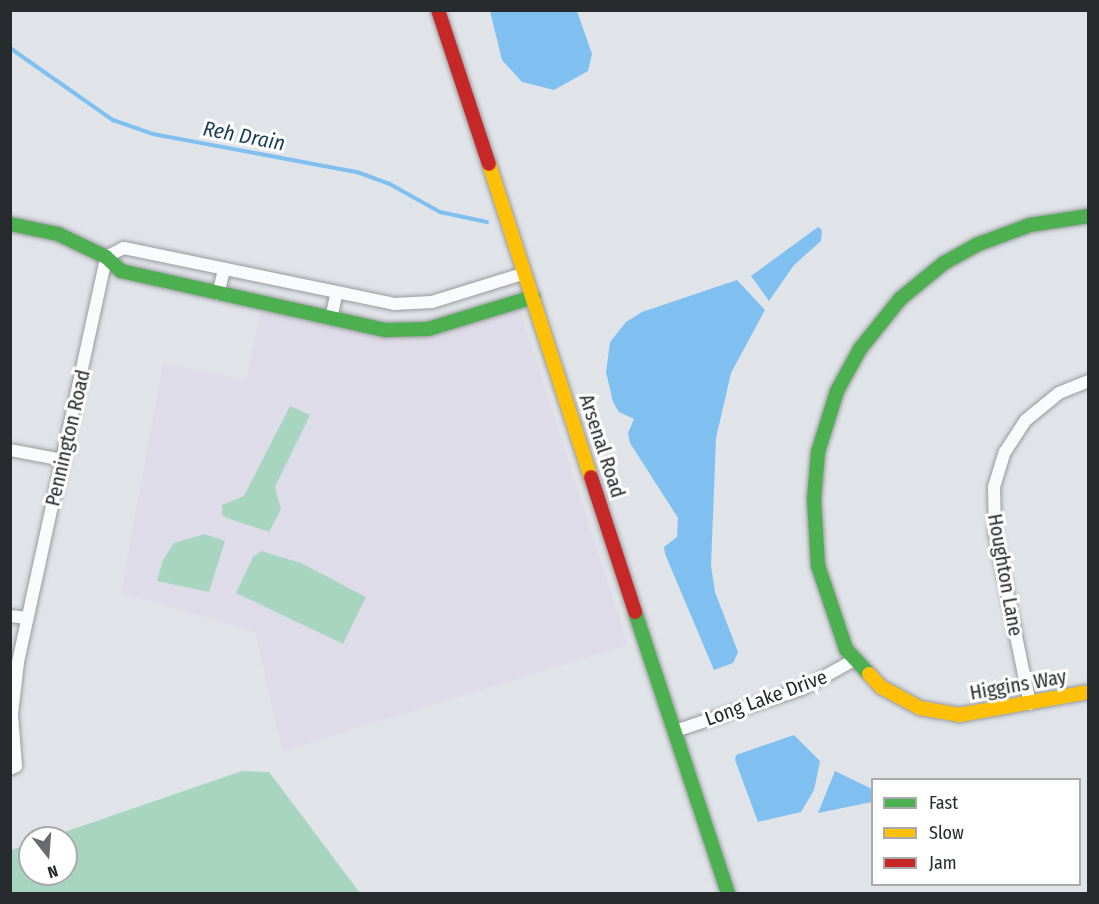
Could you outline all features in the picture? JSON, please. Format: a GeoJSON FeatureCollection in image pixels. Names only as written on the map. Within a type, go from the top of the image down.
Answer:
{"type":"FeatureCollection","features":[{"type":"Feature","properties":{"kind":"street","name":"Arsenal Road"},"geometry":{"type":"LineString","coordinates":[[438,10],[728,894]]}},
{"type":"Feature","properties":{"kind":"street","name":"Higgins Way"},"geometry":{"type":"LineString","coordinates":[[1089,216],[1015,230],[944,263],[887,314],[860,349],[841,382],[819,452],[814,533],[826,594],[840,636],[854,660],[892,696],[933,711],[977,714],[1089,692]]}},
{"type":"Feature","properties":{"kind":"street"},"geometry":{"type":"LineString","coordinates":[[10,224],[58,234],[106,257],[121,271],[385,330],[428,328],[533,297]]}},
{"type":"Feature","properties":{"kind":"street"},"geometry":{"type":"LineString","coordinates":[[106,257],[124,248],[385,304],[422,304],[525,273]]}},
{"type":"Feature","properties":{"kind":"street","name":"Pennington Road"},"geometry":{"type":"LineString","coordinates":[[10,769],[16,762],[14,691],[27,618],[106,257]]}},
{"type":"Feature","properties":{"kind":"street"},"geometry":{"type":"LineString","coordinates":[[218,294],[224,270]]}},
{"type":"Feature","properties":{"kind":"street"},"geometry":{"type":"LineString","coordinates":[[331,319],[336,295]]}},
{"type":"Feature","properties":{"kind":"street","name":"Houghton Lane"},"geometry":{"type":"LineString","coordinates":[[1030,704],[995,534],[994,487],[1005,452],[1018,430],[1049,400],[1089,381]]}},
{"type":"Feature","properties":{"kind":"street"},"geometry":{"type":"LineString","coordinates":[[10,450],[63,460]]}},
{"type":"Feature","properties":{"kind":"street"},"geometry":{"type":"LineString","coordinates":[[10,616],[27,618]]}},
{"type":"Feature","properties":{"kind":"street","name":"Long Lake Drive"},"geometry":{"type":"LineString","coordinates":[[675,731],[802,689],[854,660]]}},
{"type":"Feature","properties":{"kind":"shaded area"},"geometry":{"type":"Polygon","coordinates":[[[261,310],[360,332],[516,310],[521,313],[628,645],[282,751],[255,632],[121,593],[163,363],[246,380],[261,310]]]}},
{"type":"Feature","properties":{"kind":"green space"},"geometry":{"type":"Polygon","coordinates":[[[290,406],[310,415],[275,487],[281,509],[269,532],[227,518],[222,515],[222,505],[244,496],[290,406]]]}},
{"type":"Feature","properties":{"kind":"green space"},"geometry":{"type":"Polygon","coordinates":[[[205,534],[225,541],[209,592],[157,581],[163,560],[174,543],[205,534]]]}},
{"type":"Feature","properties":{"kind":"green space"},"geometry":{"type":"Polygon","coordinates":[[[261,551],[301,563],[366,597],[343,644],[236,593],[253,557],[261,551]]]}},
{"type":"Feature","properties":{"kind":"green space"},"geometry":{"type":"Polygon","coordinates":[[[242,771],[269,772],[360,893],[11,893],[11,850],[18,848],[18,886],[78,886],[78,827],[242,771]]]}},
{"type":"Feature","properties":{"kind":"water"},"geometry":{"type":"Polygon","coordinates":[[[490,11],[577,11],[592,54],[588,71],[554,90],[522,82],[502,60],[490,11]]]}},
{"type":"Feature","properties":{"kind":"water"},"geometry":{"type":"Polygon","coordinates":[[[818,227],[822,230],[821,241],[794,265],[769,301],[751,276],[818,227]]]}},
{"type":"Feature","properties":{"kind":"water"},"geometry":{"type":"Polygon","coordinates":[[[737,280],[765,310],[731,373],[716,438],[711,566],[715,592],[738,652],[733,663],[714,670],[665,554],[664,547],[677,537],[678,518],[630,443],[628,433],[634,419],[619,412],[613,402],[606,372],[610,342],[626,322],[642,312],[737,280]]]}},
{"type":"Feature","properties":{"kind":"water"},"geometry":{"type":"Polygon","coordinates":[[[794,735],[820,761],[814,790],[801,812],[758,822],[735,760],[736,755],[794,735]]]}},
{"type":"Feature","properties":{"kind":"water"},"geometry":{"type":"Polygon","coordinates":[[[835,771],[871,789],[871,802],[818,813],[835,771]]]}},
{"type":"Feature","properties":{"kind":"waterway","name":"Reh Drain"},"geometry":{"type":"LineString","coordinates":[[10,48],[113,120],[153,134],[357,172],[388,183],[440,212],[487,222]]}},
{"type":"Feature","properties":{"kind":"traffic: fast"},"geometry":{"type":"LineString","coordinates":[[869,674],[846,649],[818,566],[814,499],[818,452],[837,391],[860,349],[900,299],[944,263],[976,245],[1030,225],[1088,216]]}},
{"type":"Feature","properties":{"kind":"traffic: fast"},"geometry":{"type":"LineString","coordinates":[[10,224],[58,234],[106,257],[121,271],[385,330],[428,329],[533,297]]}},
{"type":"Feature","properties":{"kind":"traffic: fast"},"geometry":{"type":"LineString","coordinates":[[635,612],[728,894]]}},
{"type":"Feature","properties":{"kind":"traffic: slow"},"geometry":{"type":"LineString","coordinates":[[489,164],[591,477]]}},
{"type":"Feature","properties":{"kind":"traffic: slow"},"geometry":{"type":"LineString","coordinates":[[869,674],[881,687],[920,708],[959,715],[1088,692]]}},
{"type":"Feature","properties":{"kind":"traffic: jam"},"geometry":{"type":"LineString","coordinates":[[438,10],[489,164]]}},
{"type":"Feature","properties":{"kind":"traffic: jam"},"geometry":{"type":"LineString","coordinates":[[591,477],[635,612]]}}]}
